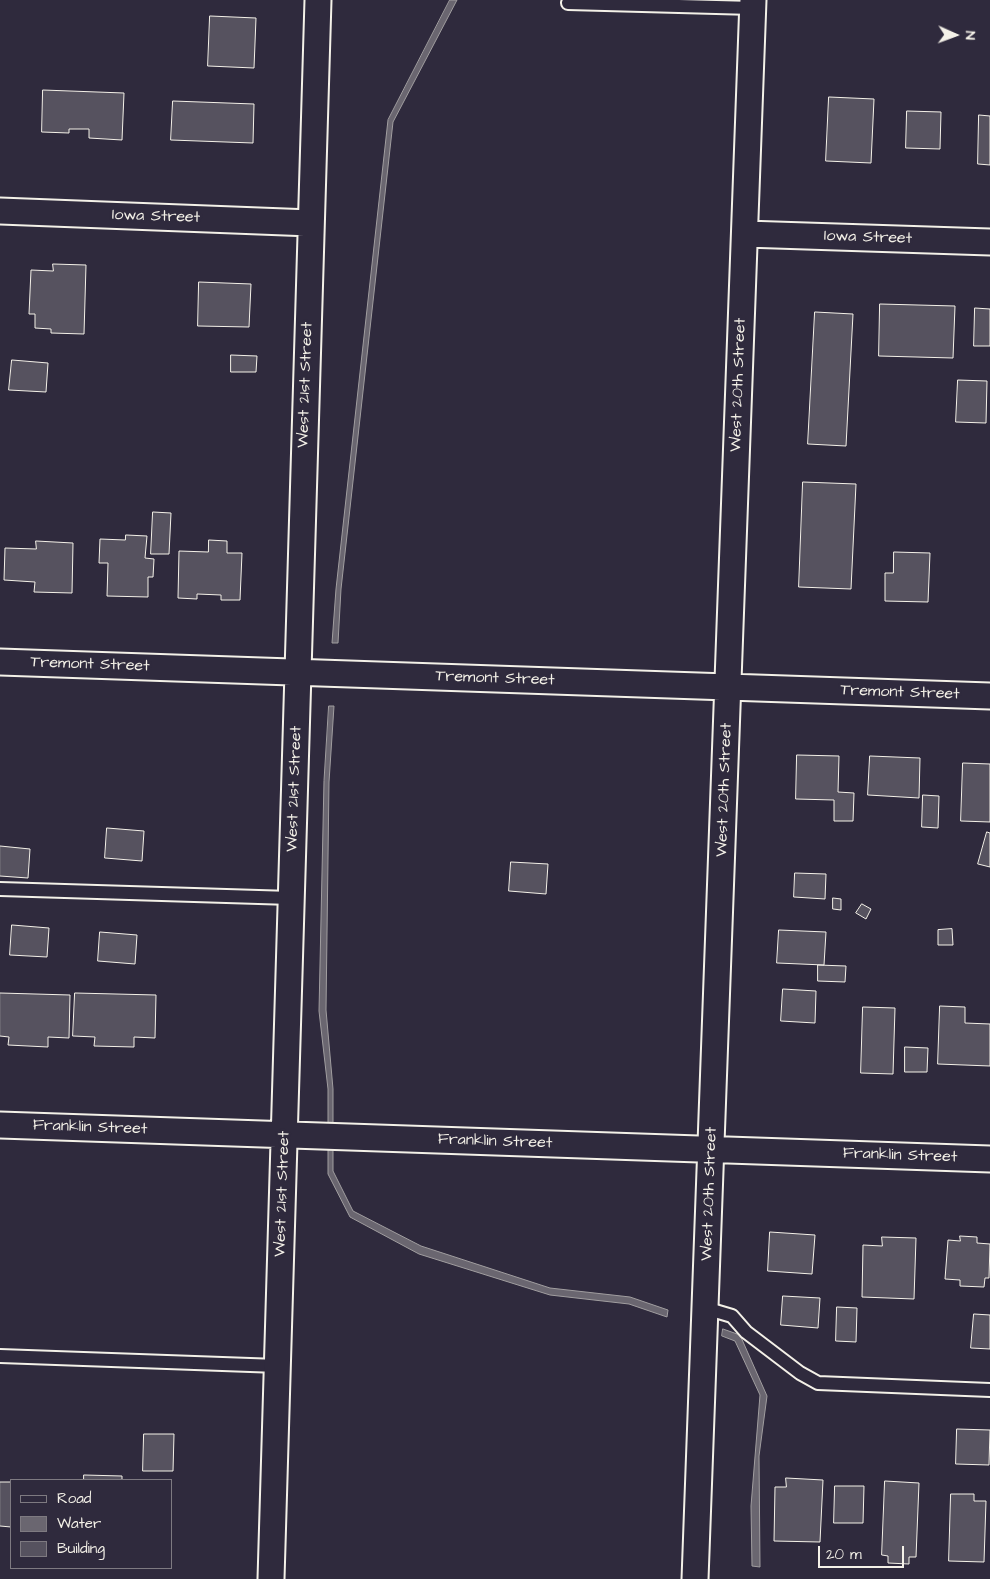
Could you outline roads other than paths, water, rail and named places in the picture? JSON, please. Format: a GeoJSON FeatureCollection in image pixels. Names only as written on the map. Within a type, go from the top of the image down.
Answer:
{"type":"FeatureCollection","features":[{"type":"Feature","properties":{"kind":"street","name":"West 21st Street"},"geometry":{"type":"LineString","coordinates":[[271,1579],[318,0]]}},
{"type":"Feature","properties":{"kind":"street","name":"West 20th Street"},"geometry":{"type":"LineString","coordinates":[[696,1579],[753,4]]}},
{"type":"Feature","properties":{"kind":"street","name":"Iowa Street"},"geometry":{"type":"LineString","coordinates":[[0,211],[311,223]]}},
{"type":"Feature","properties":{"kind":"street","name":"Iowa Street"},"geometry":{"type":"LineString","coordinates":[[745,234],[990,242]]}},
{"type":"Feature","properties":{"kind":"street","name":"Tremont Street"},"geometry":{"type":"LineString","coordinates":[[0,662],[990,696]]}},
{"type":"Feature","properties":{"kind":"street","name":"Franklin Street"},"geometry":{"type":"LineString","coordinates":[[0,1125],[990,1159]]}},
{"type":"Feature","properties":{"kind":"lane"},"geometry":{"type":"LineString","coordinates":[[568,3],[753,4]]}},
{"type":"Feature","properties":{"kind":"lane"},"geometry":{"type":"LineString","coordinates":[[0,889],[291,898]]}},
{"type":"Feature","properties":{"kind":"lane"},"geometry":{"type":"LineString","coordinates":[[705,1308],[732,1316],[746,1332],[818,1383],[990,1390]]}},
{"type":"Feature","properties":{"kind":"lane"},"geometry":{"type":"LineString","coordinates":[[0,1356],[278,1366]]}},
{"type":"Feature","properties":{"kind":"water"},"geometry":{"type":"Polygon","coordinates":[[[450,0],[457,0],[393,122],[341,589],[338,643],[332,643],[336,589],[388,120],[450,0]]]}},
{"type":"Feature","properties":{"kind":"water"},"geometry":{"type":"Polygon","coordinates":[[[329,706],[334,706],[329,782],[326,1010],[333,1089],[333,1171],[353,1211],[421,1246],[550,1288],[630,1297],[668,1310],[667,1317],[629,1304],[550,1295],[419,1254],[350,1217],[328,1174],[328,1089],[319,1011],[324,781],[329,706]]]}},
{"type":"Feature","properties":{"kind":"water"},"geometry":{"type":"Polygon","coordinates":[[[723,1329],[740,1335],[767,1396],[759,1456],[760,1567],[752,1566],[751,1506],[760,1395],[735,1341],[722,1336],[723,1329]]]}}]}
